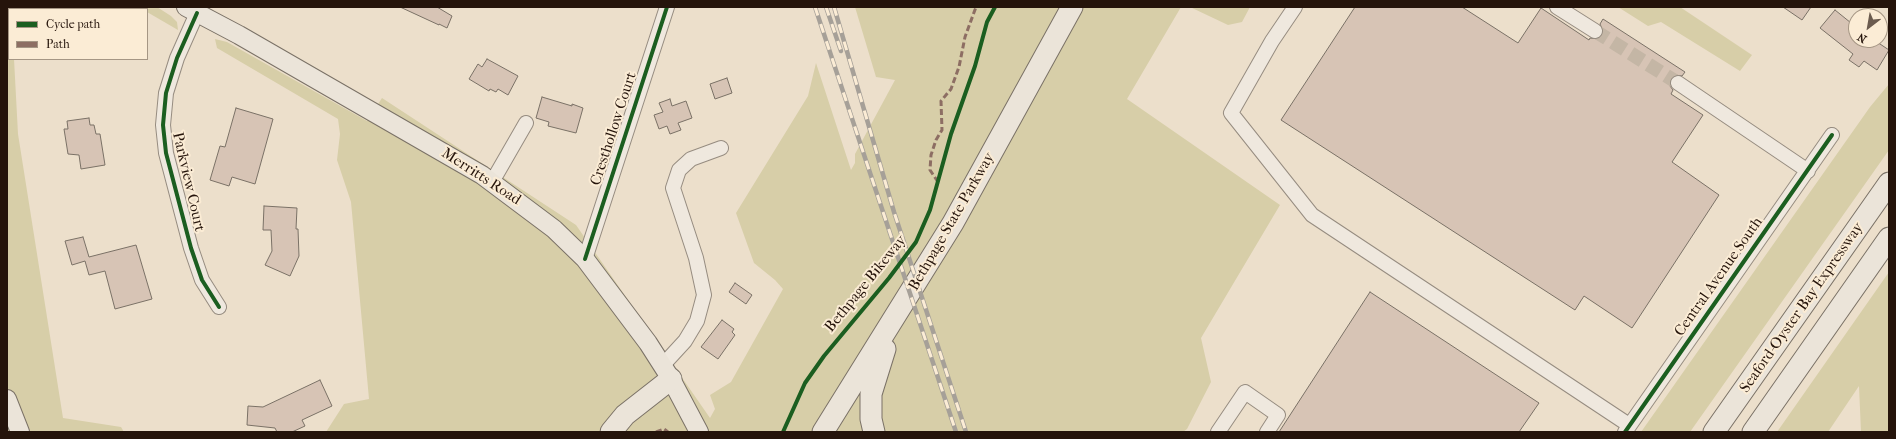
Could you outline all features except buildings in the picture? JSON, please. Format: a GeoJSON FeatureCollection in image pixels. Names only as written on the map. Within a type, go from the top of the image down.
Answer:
{"type":"FeatureCollection","features":[{"type":"Feature","properties":{"kind":"highway","name":"Bethpage State Parkway"},"geometry":{"type":"LineString","coordinates":[[822,432],[899,311],[989,160],[1072,7]]}},
{"type":"Feature","properties":{"kind":"highway","name":"Seaford-Oyster Bay Expressway"},"geometry":{"type":"LineString","coordinates":[[1714,432],[1889,183]]}},
{"type":"Feature","properties":{"kind":"highway","name":"Seaford-Oyster Bay Expressway"},"geometry":{"type":"LineString","coordinates":[[1753,432],[1889,238]]}},
{"type":"Feature","properties":{"kind":"highway"},"geometry":{"type":"LineString","coordinates":[[874,432],[871,419],[871,394],[878,369],[899,311]]}},
{"type":"Feature","properties":{"kind":"highway"},"geometry":{"type":"LineString","coordinates":[[611,432],[666,372]]}},
{"type":"Feature","properties":{"kind":"main road","name":"Merritts Road"},"geometry":{"type":"LineString","coordinates":[[191,10],[239,35],[438,148],[492,182],[554,229],[585,259],[639,332],[666,372],[699,432]]}},
{"type":"Feature","properties":{"kind":"main road"},"geometry":{"type":"LineString","coordinates":[[7,399],[20,432]]}},
{"type":"Feature","properties":{"kind":"street","name":"Cresthollow Court"},"geometry":{"type":"LineString","coordinates":[[585,259],[667,7]]}},
{"type":"Feature","properties":{"kind":"street"},"geometry":{"type":"LineString","coordinates":[[1295,7],[1272,41],[1231,113],[1235,119],[1312,214],[1627,428]]}},
{"type":"Feature","properties":{"kind":"street"},"geometry":{"type":"LineString","coordinates":[[1557,7],[1595,31]]}},
{"type":"Feature","properties":{"kind":"street","name":"Parkview Court"},"geometry":{"type":"LineString","coordinates":[[191,10],[166,94],[163,125],[166,154],[191,248],[202,280],[219,307]]}},
{"type":"Feature","properties":{"kind":"street"},"geometry":{"type":"LineString","coordinates":[[1678,83],[1808,171]]}},
{"type":"Feature","properties":{"kind":"street"},"geometry":{"type":"LineString","coordinates":[[492,182],[526,123]]}},
{"type":"Feature","properties":{"kind":"street","name":"Central Avenue South"},"geometry":{"type":"LineString","coordinates":[[1627,428],[1832,135]]}},
{"type":"Feature","properties":{"kind":"street"},"geometry":{"type":"LineString","coordinates":[[666,372],[697,321],[704,295],[696,258],[673,188],[679,170],[691,159],[721,148]]}},
{"type":"Feature","properties":{"kind":"street"},"geometry":{"type":"LineString","coordinates":[[1218,432],[1245,392],[1278,415],[1267,432]]}},
{"type":"Feature","properties":{"kind":"shaded area"},"geometry":{"type":"Polygon","coordinates":[[[7,7],[11,7],[8,8],[8,60],[14,60],[18,134],[63,418],[121,427],[124,432],[7,432],[7,7]]]}},
{"type":"Feature","properties":{"kind":"shaded area"},"geometry":{"type":"Polygon","coordinates":[[[137,7],[157,7],[177,22],[178,30],[148,13],[148,8],[137,7]]]}},
{"type":"Feature","properties":{"kind":"shaded area"},"geometry":{"type":"Polygon","coordinates":[[[855,7],[1181,7],[1127,99],[1280,205],[1201,338],[1211,382],[1187,429],[1183,432],[326,432],[344,404],[369,399],[351,202],[337,160],[340,134],[338,119],[217,48],[215,39],[227,42],[367,121],[382,98],[576,225],[710,418],[715,409],[710,395],[731,382],[783,289],[775,280],[754,263],[736,213],[808,96],[816,63],[851,170],[855,163],[855,154],[895,80],[876,77],[855,7]]]}},
{"type":"Feature","properties":{"kind":"shaded area"},"geometry":{"type":"Polygon","coordinates":[[[1190,7],[1250,7],[1242,22],[1228,25],[1190,7]]]}},
{"type":"Feature","properties":{"kind":"shaded area"},"geometry":{"type":"Polygon","coordinates":[[[1618,7],[1680,7],[1752,55],[1740,71],[1661,22],[1648,26],[1618,7]]]}},
{"type":"Feature","properties":{"kind":"shaded area"},"geometry":{"type":"Polygon","coordinates":[[[1889,84],[1889,150],[1690,432],[1641,432],[1870,107],[1889,84]]]}},
{"type":"Feature","properties":{"kind":"shaded area"},"geometry":{"type":"Polygon","coordinates":[[[1889,272],[1889,432],[1861,432],[1859,386],[1828,432],[1777,432],[1889,272]]]}},
{"type":"Feature","properties":{"kind":"tunnel"},"geometry":{"type":"LineString","coordinates":[[1595,31],[1678,83]]}},
{"type":"Feature","properties":{"kind":"railway"},"geometry":{"type":"LineString","coordinates":[[815,7],[956,432]]}},
{"type":"Feature","properties":{"kind":"railway"},"geometry":{"type":"LineString","coordinates":[[826,7],[841,51]]}},
{"type":"Feature","properties":{"kind":"railway"},"geometry":{"type":"LineString","coordinates":[[834,7],[894,212],[966,432]]}},
{"type":"Feature","properties":{"kind":"marked path"},"geometry":{"type":"LineString","coordinates":[[938,182],[930,170],[931,155],[936,140],[942,130],[941,101],[951,89],[959,67],[965,37],[976,7]]}},
{"type":"Feature","properties":{"kind":"marked path"},"geometry":{"type":"LineString","coordinates":[[656,432],[664,429],[668,432]]}},
{"type":"Feature","properties":{"kind":"cycle path"},"geometry":{"type":"LineString","coordinates":[[585,259],[667,7]]}},
{"type":"Feature","properties":{"kind":"cycle path","name":"Bethpage Bikeway"},"geometry":{"type":"LineString","coordinates":[[783,432],[805,383],[824,356],[889,278],[916,242],[930,210],[951,134],[975,66],[987,22],[995,7]]}},
{"type":"Feature","properties":{"kind":"cycle path"},"geometry":{"type":"LineString","coordinates":[[197,13],[177,58],[166,93],[163,125],[166,153],[191,248],[202,280],[219,307]]}},
{"type":"Feature","properties":{"kind":"cycle path"},"geometry":{"type":"LineString","coordinates":[[1625,432],[1832,135]]}}]}
